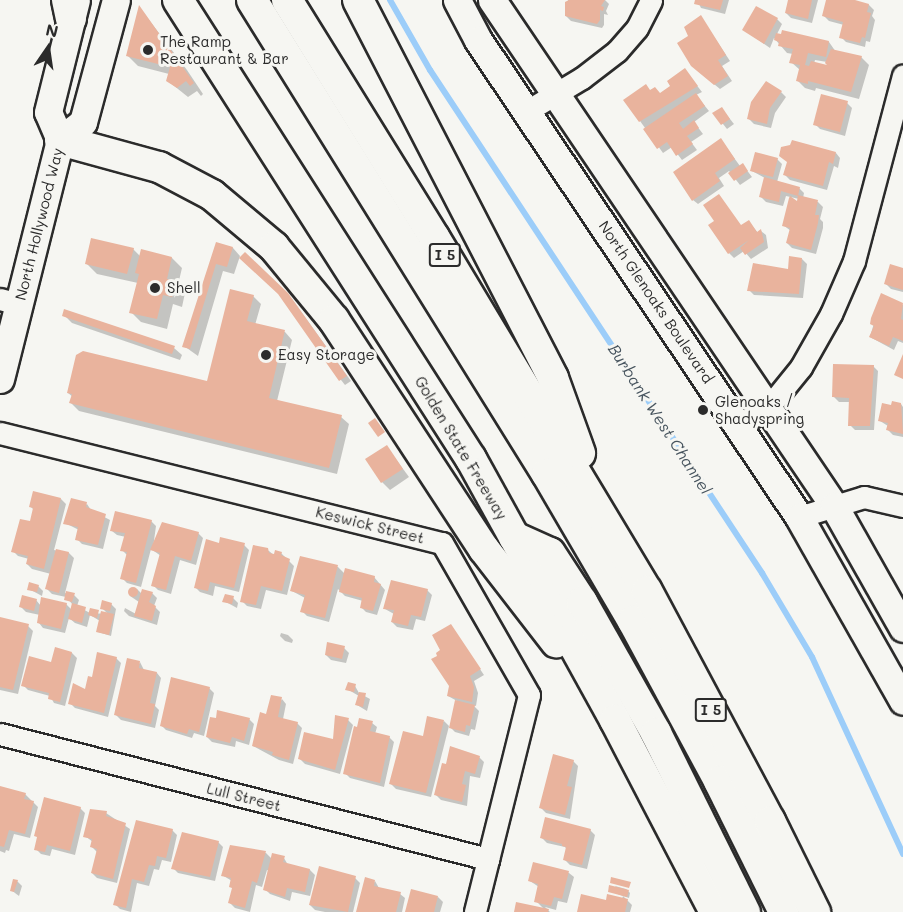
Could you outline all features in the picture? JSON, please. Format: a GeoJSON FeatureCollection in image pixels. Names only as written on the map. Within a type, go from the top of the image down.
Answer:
{"type":"FeatureCollection","features":[{"type":"Feature","properties":{"kind":"highway","name":"Golden State Freeway"},"geometry":{"type":"LineString","coordinates":[[178,0],[471,459],[615,720],[715,912]]}},
{"type":"Feature","properties":{"kind":"highway"},"geometry":{"type":"LineString","coordinates":[[252,0],[547,474],[633,621],[719,781],[784,912]]}},
{"type":"Feature","properties":{"kind":"highway","name":"I 5"},"geometry":{"type":"LineString","coordinates":[[287,0],[600,512],[690,671],[770,821],[815,912]]}},
{"type":"Feature","properties":{"kind":"highway"},"geometry":{"type":"LineString","coordinates":[[358,0],[554,378],[600,512]]}},
{"type":"Feature","properties":{"kind":"highway"},"geometry":{"type":"LineString","coordinates":[[60,140],[159,168],[212,195],[274,247],[334,320],[484,549],[615,720]]}},
{"type":"Feature","properties":{"kind":"highway"},"geometry":{"type":"LineString","coordinates":[[514,537],[550,553],[582,602],[656,733],[745,912]]}},
{"type":"Feature","properties":{"kind":"main road","name":"North Hollywood Way"},"geometry":{"type":"LineString","coordinates":[[0,379],[9,301],[60,140],[82,122],[116,0]]}},
{"type":"Feature","properties":{"kind":"main road","name":"North Glenoaks Boulevard"},"geometry":{"type":"LineString","coordinates":[[457,0],[478,40],[739,424],[799,517],[903,701]]}},
{"type":"Feature","properties":{"kind":"main road"},"geometry":{"type":"LineString","coordinates":[[492,0],[554,95],[834,506],[903,628]]}},
{"type":"Feature","properties":{"kind":"main road","name":"North Hollywood Way"},"geometry":{"type":"LineString","coordinates":[[60,140],[48,112],[71,6]]}},
{"type":"Feature","properties":{"kind":"street"},"geometry":{"type":"LineString","coordinates":[[527,111],[617,51],[637,28],[651,0]]}},
{"type":"Feature","properties":{"kind":"street"},"geometry":{"type":"LineString","coordinates":[[739,424],[767,409],[801,367],[831,314],[854,261],[903,75]]}},
{"type":"Feature","properties":{"kind":"street","name":"Keswick Street"},"geometry":{"type":"LineString","coordinates":[[0,433],[442,543],[529,695],[475,912]]}},
{"type":"Feature","properties":{"kind":"street"},"geometry":{"type":"LineString","coordinates":[[799,517],[864,497],[903,506]]}},
{"type":"Feature","properties":{"kind":"street","name":"Lull Street"},"geometry":{"type":"LineString","coordinates":[[0,734],[488,859]]}},
{"type":"Feature","properties":{"kind":"building"},"geometry":{"type":"Polygon","coordinates":[[[605,0],[601,6],[604,7],[603,11],[600,10],[600,20],[597,24],[565,16],[565,2],[605,0]]]}},
{"type":"Feature","properties":{"kind":"building"},"geometry":{"type":"Polygon","coordinates":[[[695,0],[723,0],[720,10],[694,4],[695,0]]]}},
{"type":"Feature","properties":{"kind":"building"},"geometry":{"type":"Polygon","coordinates":[[[788,0],[812,0],[808,19],[785,13],[788,0]]]}},
{"type":"Feature","properties":{"kind":"building"},"geometry":{"type":"Polygon","coordinates":[[[826,0],[855,0],[869,4],[867,12],[871,13],[865,38],[862,37],[860,43],[839,38],[843,22],[822,16],[826,0]]]}},
{"type":"Feature","properties":{"kind":"building"},"geometry":{"type":"Polygon","coordinates":[[[139,5],[194,83],[190,86],[186,81],[177,88],[166,81],[170,67],[126,56],[139,5]]]}},
{"type":"Feature","properties":{"kind":"building"},"geometry":{"type":"Polygon","coordinates":[[[756,6],[778,18],[764,44],[742,30],[756,6]]]}},
{"type":"Feature","properties":{"kind":"building"},"geometry":{"type":"Polygon","coordinates":[[[701,15],[726,55],[718,60],[728,76],[714,85],[691,66],[677,43],[688,36],[684,27],[701,15]]]}},
{"type":"Feature","properties":{"kind":"building"},"geometry":{"type":"Polygon","coordinates":[[[782,30],[829,41],[826,57],[808,53],[805,65],[809,66],[811,61],[827,65],[825,63],[831,49],[862,56],[851,92],[808,81],[808,84],[796,81],[800,65],[789,63],[793,49],[778,46],[779,42],[774,40],[776,33],[781,34],[782,30]]]}},
{"type":"Feature","properties":{"kind":"building"},"geometry":{"type":"Polygon","coordinates":[[[685,68],[698,86],[639,122],[623,100],[646,84],[650,90],[655,87],[660,93],[670,86],[667,81],[685,68]]]}},
{"type":"Feature","properties":{"kind":"building"},"geometry":{"type":"Polygon","coordinates":[[[766,81],[782,91],[770,108],[767,124],[747,119],[751,102],[766,81]]]}},
{"type":"Feature","properties":{"kind":"building"},"geometry":{"type":"Polygon","coordinates":[[[696,93],[705,106],[679,123],[683,129],[694,120],[699,128],[687,136],[693,144],[676,156],[667,142],[657,149],[643,129],[696,93]]]}},
{"type":"Feature","properties":{"kind":"building"},"geometry":{"type":"Polygon","coordinates":[[[821,94],[848,101],[840,132],[813,125],[821,94]]]}},
{"type":"Feature","properties":{"kind":"building"},"geometry":{"type":"Polygon","coordinates":[[[722,107],[730,119],[721,125],[712,113],[722,107]]]}},
{"type":"Feature","properties":{"kind":"building"},"geometry":{"type":"Polygon","coordinates":[[[721,138],[735,159],[715,173],[720,181],[692,201],[673,172],[721,138]]]}},
{"type":"Feature","properties":{"kind":"building"},"geometry":{"type":"Polygon","coordinates":[[[792,140],[836,152],[833,164],[829,162],[823,186],[783,175],[787,162],[779,156],[781,147],[790,145],[792,140]]]}},
{"type":"Feature","properties":{"kind":"building"},"geometry":{"type":"Polygon","coordinates":[[[755,152],[778,158],[773,177],[750,171],[755,152]]]}},
{"type":"Feature","properties":{"kind":"building"},"geometry":{"type":"Polygon","coordinates":[[[743,163],[748,171],[734,181],[728,173],[743,163]]]}},
{"type":"Feature","properties":{"kind":"building"},"geometry":{"type":"Polygon","coordinates":[[[764,177],[800,187],[798,196],[781,191],[779,202],[759,197],[764,177]]]}},
{"type":"Feature","properties":{"kind":"building"},"geometry":{"type":"Polygon","coordinates":[[[719,194],[741,225],[749,220],[757,232],[761,229],[764,242],[745,255],[740,248],[749,240],[728,254],[708,225],[714,221],[703,205],[719,194]]]}},
{"type":"Feature","properties":{"kind":"building"},"geometry":{"type":"Polygon","coordinates":[[[798,195],[818,200],[815,215],[819,215],[818,223],[811,250],[786,243],[790,228],[782,226],[789,198],[790,196],[797,201],[798,195]]]}},
{"type":"Feature","properties":{"kind":"building","name":"Shell"},"geometry":{"type":"Polygon","coordinates":[[[91,238],[134,248],[127,274],[85,264],[91,238]]]}},
{"type":"Feature","properties":{"kind":"building"},"geometry":{"type":"Polygon","coordinates":[[[216,242],[233,247],[227,267],[216,264],[190,349],[182,347],[216,242]]]}},
{"type":"Feature","properties":{"kind":"building","name":"Shell"},"geometry":{"type":"Polygon","coordinates":[[[141,249],[172,257],[167,279],[176,281],[172,297],[163,295],[157,319],[129,313],[139,274],[135,273],[141,249]]]}},
{"type":"Feature","properties":{"kind":"building"},"geometry":{"type":"Polygon","coordinates":[[[245,252],[288,293],[347,376],[339,381],[278,294],[239,258],[245,252]]]}},
{"type":"Feature","properties":{"kind":"building"},"geometry":{"type":"Polygon","coordinates":[[[789,256],[802,258],[799,294],[747,291],[753,263],[788,269],[789,256]]]}},
{"type":"Feature","properties":{"kind":"building"},"geometry":{"type":"Polygon","coordinates":[[[890,264],[903,268],[903,290],[884,284],[890,264]]]}},
{"type":"Feature","properties":{"kind":"building"},"geometry":{"type":"Polygon","coordinates":[[[230,289],[254,295],[247,321],[285,330],[269,398],[342,415],[329,468],[69,403],[72,394],[67,393],[76,355],[83,351],[207,381],[230,289]]]}},
{"type":"Feature","properties":{"kind":"building"},"geometry":{"type":"Polygon","coordinates":[[[881,293],[903,303],[901,319],[903,320],[903,341],[893,337],[889,346],[869,337],[874,326],[870,324],[871,318],[881,293]]]}},
{"type":"Feature","properties":{"kind":"building"},"geometry":{"type":"Polygon","coordinates":[[[64,309],[175,346],[172,354],[62,316],[64,309]]]}},
{"type":"Feature","properties":{"kind":"building"},"geometry":{"type":"Polygon","coordinates":[[[903,354],[903,379],[894,375],[903,354]]]}},
{"type":"Feature","properties":{"kind":"building"},"geometry":{"type":"Polygon","coordinates":[[[833,364],[874,365],[870,426],[848,426],[849,398],[832,397],[833,364]]]}},
{"type":"Feature","properties":{"kind":"building"},"geometry":{"type":"Polygon","coordinates":[[[892,401],[901,403],[903,434],[886,430],[888,423],[878,421],[882,403],[891,405],[892,401]]]}},
{"type":"Feature","properties":{"kind":"building"},"geometry":{"type":"Polygon","coordinates":[[[375,418],[385,432],[378,437],[368,423],[375,418]]]}},
{"type":"Feature","properties":{"kind":"building"},"geometry":{"type":"Polygon","coordinates":[[[387,445],[403,469],[381,483],[365,459],[387,445]]]}},
{"type":"Feature","properties":{"kind":"building"},"geometry":{"type":"Polygon","coordinates":[[[33,491],[61,498],[44,569],[26,564],[28,556],[11,552],[20,519],[30,521],[33,508],[29,507],[33,491]]]}},
{"type":"Feature","properties":{"kind":"building"},"geometry":{"type":"Polygon","coordinates":[[[71,498],[87,502],[86,507],[106,514],[98,545],[75,540],[78,527],[63,524],[71,498]]]}},
{"type":"Feature","properties":{"kind":"building"},"geometry":{"type":"Polygon","coordinates":[[[115,511],[152,520],[136,583],[120,579],[127,552],[120,551],[125,533],[110,531],[115,511]]]}},
{"type":"Feature","properties":{"kind":"building"},"geometry":{"type":"Polygon","coordinates":[[[162,522],[199,532],[191,561],[175,556],[166,590],[151,586],[160,553],[150,550],[162,522]]]}},
{"type":"Feature","properties":{"kind":"building"},"geometry":{"type":"Polygon","coordinates":[[[220,537],[245,543],[234,588],[210,582],[208,591],[194,588],[206,539],[219,543],[220,537]]]}},
{"type":"Feature","properties":{"kind":"building"},"geometry":{"type":"Polygon","coordinates":[[[253,545],[268,548],[269,553],[274,554],[275,550],[282,552],[281,555],[290,559],[282,591],[261,586],[256,605],[240,602],[253,545]]]}},
{"type":"Feature","properties":{"kind":"building"},"geometry":{"type":"Polygon","coordinates":[[[56,549],[69,552],[59,593],[45,589],[56,549]]]}},
{"type":"Feature","properties":{"kind":"building"},"geometry":{"type":"Polygon","coordinates":[[[300,556],[338,565],[325,618],[300,612],[305,595],[290,591],[300,556]]]}},
{"type":"Feature","properties":{"kind":"building"},"geometry":{"type":"Polygon","coordinates":[[[345,568],[375,576],[374,582],[381,584],[373,611],[360,608],[362,598],[339,592],[345,568]]]}},
{"type":"Feature","properties":{"kind":"building"},"geometry":{"type":"Polygon","coordinates":[[[391,580],[428,589],[421,617],[411,615],[408,626],[391,622],[394,610],[383,609],[391,580]]]}},
{"type":"Feature","properties":{"kind":"building"},"geometry":{"type":"Polygon","coordinates":[[[29,582],[39,585],[37,592],[27,590],[29,582]]]}},
{"type":"Feature","properties":{"kind":"building"},"geometry":{"type":"Polygon","coordinates":[[[133,587],[137,588],[137,596],[133,597],[129,596],[128,592],[129,588],[133,587]]]}},
{"type":"Feature","properties":{"kind":"building"},"geometry":{"type":"Polygon","coordinates":[[[142,589],[153,592],[149,602],[156,606],[152,621],[134,616],[142,589]]]}},
{"type":"Feature","properties":{"kind":"building"},"geometry":{"type":"Polygon","coordinates":[[[66,591],[75,593],[72,602],[64,600],[66,591]]]}},
{"type":"Feature","properties":{"kind":"building"},"geometry":{"type":"Polygon","coordinates":[[[225,594],[234,596],[232,604],[222,602],[225,594]]]}},
{"type":"Feature","properties":{"kind":"building"},"geometry":{"type":"Polygon","coordinates":[[[22,595],[37,599],[34,611],[19,607],[22,595]]]}},
{"type":"Feature","properties":{"kind":"building"},"geometry":{"type":"Polygon","coordinates":[[[41,597],[67,603],[61,629],[37,623],[41,597]]]}},
{"type":"Feature","properties":{"kind":"building"},"geometry":{"type":"Polygon","coordinates":[[[102,600],[112,603],[110,611],[100,609],[102,600]]]}},
{"type":"Feature","properties":{"kind":"building"},"geometry":{"type":"Polygon","coordinates":[[[72,603],[86,607],[82,623],[68,619],[72,603]]]}},
{"type":"Feature","properties":{"kind":"building"},"geometry":{"type":"Polygon","coordinates":[[[90,608],[99,610],[97,618],[88,615],[90,608]]]}},
{"type":"Feature","properties":{"kind":"building"},"geometry":{"type":"Polygon","coordinates":[[[101,611],[114,614],[109,635],[96,632],[101,611]]]}},
{"type":"Feature","properties":{"kind":"building"},"geometry":{"type":"Polygon","coordinates":[[[0,617],[29,624],[13,690],[0,687],[0,617]]]}},
{"type":"Feature","properties":{"kind":"building"},"geometry":{"type":"Polygon","coordinates":[[[451,624],[481,669],[470,676],[474,687],[472,702],[447,696],[449,686],[431,659],[437,656],[436,653],[440,650],[432,635],[451,624]]]}},
{"type":"Feature","properties":{"kind":"building"},"geometry":{"type":"Polygon","coordinates":[[[327,642],[345,646],[342,659],[325,655],[327,642]]]}},
{"type":"Feature","properties":{"kind":"building"},"geometry":{"type":"Polygon","coordinates":[[[55,647],[72,652],[60,702],[48,699],[49,693],[21,686],[29,656],[51,662],[55,647]]]}},
{"type":"Feature","properties":{"kind":"building"},"geometry":{"type":"Polygon","coordinates":[[[97,652],[117,657],[104,713],[68,704],[73,683],[85,689],[88,676],[92,677],[97,652]]]}},
{"type":"Feature","properties":{"kind":"building"},"geometry":{"type":"Polygon","coordinates":[[[127,658],[140,661],[139,668],[157,672],[150,703],[155,704],[151,724],[114,715],[127,658]]]}},
{"type":"Feature","properties":{"kind":"building"},"geometry":{"type":"Polygon","coordinates":[[[171,677],[210,687],[199,732],[189,729],[187,734],[160,726],[171,677]]]}},
{"type":"Feature","properties":{"kind":"building"},"geometry":{"type":"Polygon","coordinates":[[[348,682],[356,684],[354,692],[345,690],[348,682]]]}},
{"type":"Feature","properties":{"kind":"building"},"geometry":{"type":"Polygon","coordinates":[[[359,692],[366,693],[363,707],[355,705],[359,692]]]}},
{"type":"Feature","properties":{"kind":"building"},"geometry":{"type":"Polygon","coordinates":[[[271,695],[282,697],[278,717],[298,722],[289,760],[272,755],[273,752],[252,746],[260,712],[266,714],[271,695]]]}},
{"type":"Feature","properties":{"kind":"building"},"geometry":{"type":"Polygon","coordinates":[[[455,700],[475,705],[470,726],[466,725],[465,732],[449,728],[455,700]]]}},
{"type":"Feature","properties":{"kind":"building"},"geometry":{"type":"Polygon","coordinates":[[[217,710],[250,718],[244,741],[232,737],[230,743],[206,737],[210,717],[216,718],[217,710]]]}},
{"type":"Feature","properties":{"kind":"building"},"geometry":{"type":"Polygon","coordinates":[[[335,715],[349,718],[335,770],[298,759],[304,732],[333,739],[335,715]]]}},
{"type":"Feature","properties":{"kind":"building"},"geometry":{"type":"Polygon","coordinates":[[[427,716],[444,720],[426,793],[389,784],[403,731],[423,736],[427,716]]]}},
{"type":"Feature","properties":{"kind":"building"},"geometry":{"type":"Polygon","coordinates":[[[359,718],[373,721],[370,731],[390,736],[380,783],[343,774],[354,726],[357,727],[359,718]]]}},
{"type":"Feature","properties":{"kind":"building"},"geometry":{"type":"Polygon","coordinates":[[[450,746],[480,756],[475,774],[465,771],[462,784],[466,785],[462,802],[434,795],[442,763],[446,764],[450,746]]]}},
{"type":"Feature","properties":{"kind":"building"},"geometry":{"type":"Polygon","coordinates":[[[553,754],[574,760],[567,786],[572,787],[565,815],[539,808],[553,754]]]}},
{"type":"Feature","properties":{"kind":"building"},"geometry":{"type":"Polygon","coordinates":[[[0,786],[26,793],[24,799],[34,801],[25,834],[9,830],[4,847],[0,846],[0,786]]]}},
{"type":"Feature","properties":{"kind":"building"},"geometry":{"type":"Polygon","coordinates":[[[44,797],[81,807],[70,851],[47,845],[45,852],[34,850],[37,837],[34,836],[44,797]]]}},
{"type":"Feature","properties":{"kind":"building"},"geometry":{"type":"Polygon","coordinates":[[[90,809],[107,811],[106,816],[126,823],[113,879],[91,873],[97,849],[90,847],[92,839],[83,837],[90,809]]]}},
{"type":"Feature","properties":{"kind":"building"},"geometry":{"type":"Polygon","coordinates":[[[545,817],[591,829],[582,865],[563,860],[566,847],[562,844],[540,838],[545,817]]]}},
{"type":"Feature","properties":{"kind":"building"},"geometry":{"type":"Polygon","coordinates":[[[136,820],[173,829],[166,858],[157,856],[155,866],[149,865],[144,882],[132,879],[126,908],[113,905],[136,820]]]}},
{"type":"Feature","properties":{"kind":"building"},"geometry":{"type":"Polygon","coordinates":[[[182,832],[219,841],[210,877],[171,869],[182,832]]]}},
{"type":"Feature","properties":{"kind":"building"},"geometry":{"type":"Polygon","coordinates":[[[230,845],[266,851],[257,883],[252,881],[245,908],[228,903],[232,888],[229,887],[231,878],[221,876],[230,845]]]}},
{"type":"Feature","properties":{"kind":"building"},"geometry":{"type":"Polygon","coordinates":[[[272,853],[285,856],[283,862],[310,869],[305,892],[287,888],[285,897],[263,890],[272,853]]]}},
{"type":"Feature","properties":{"kind":"building"},"geometry":{"type":"Polygon","coordinates":[[[533,862],[569,871],[562,899],[554,897],[551,906],[534,902],[538,884],[528,881],[533,862]]]}},
{"type":"Feature","properties":{"kind":"building"},"geometry":{"type":"Polygon","coordinates":[[[319,866],[356,876],[348,912],[309,905],[319,866]]]}},
{"type":"Feature","properties":{"kind":"building"},"geometry":{"type":"Polygon","coordinates":[[[365,877],[375,880],[374,886],[401,892],[396,912],[356,912],[365,877]]]}},
{"type":"Feature","properties":{"kind":"building"},"geometry":{"type":"Polygon","coordinates":[[[611,877],[631,882],[629,888],[610,883],[611,877]]]}},
{"type":"Feature","properties":{"kind":"building"},"geometry":{"type":"Polygon","coordinates":[[[13,879],[18,880],[14,892],[10,891],[13,879]]]}},
{"type":"Feature","properties":{"kind":"building"},"geometry":{"type":"Polygon","coordinates":[[[609,885],[629,890],[627,897],[608,892],[609,885]]]}},
{"type":"Feature","properties":{"kind":"building"},"geometry":{"type":"Polygon","coordinates":[[[411,889],[438,896],[434,912],[405,912],[411,889]]]}},
{"type":"Feature","properties":{"kind":"building"},"geometry":{"type":"Polygon","coordinates":[[[581,894],[606,900],[607,894],[628,899],[625,912],[577,912],[581,894]]]}},
{"type":"Feature","properties":{"kind":"building"},"geometry":{"type":"Polygon","coordinates":[[[516,902],[549,909],[548,912],[514,912],[516,902]]]}},
{"type":"Feature","properties":{"kind":"waterway","name":"Burbank West Channel"},"geometry":{"type":"LineString","coordinates":[[390,0],[430,70],[762,573],[812,657],[903,854]]}},
{"type":"Feature","properties":{"kind":"place","name":"The Ramp Restaurant & Bar"},"geometry":{"type":"Point","coordinates":[148,50]}},
{"type":"Feature","properties":{"kind":"place","name":"Shell"},"geometry":{"type":"Point","coordinates":[155,288]}},
{"type":"Feature","properties":{"kind":"place","name":"Easy Storage"},"geometry":{"type":"Point","coordinates":[266,355]}},
{"type":"Feature","properties":{"kind":"place","name":"Glenoaks / Shadyspring"},"geometry":{"type":"Point","coordinates":[703,410]}}]}
